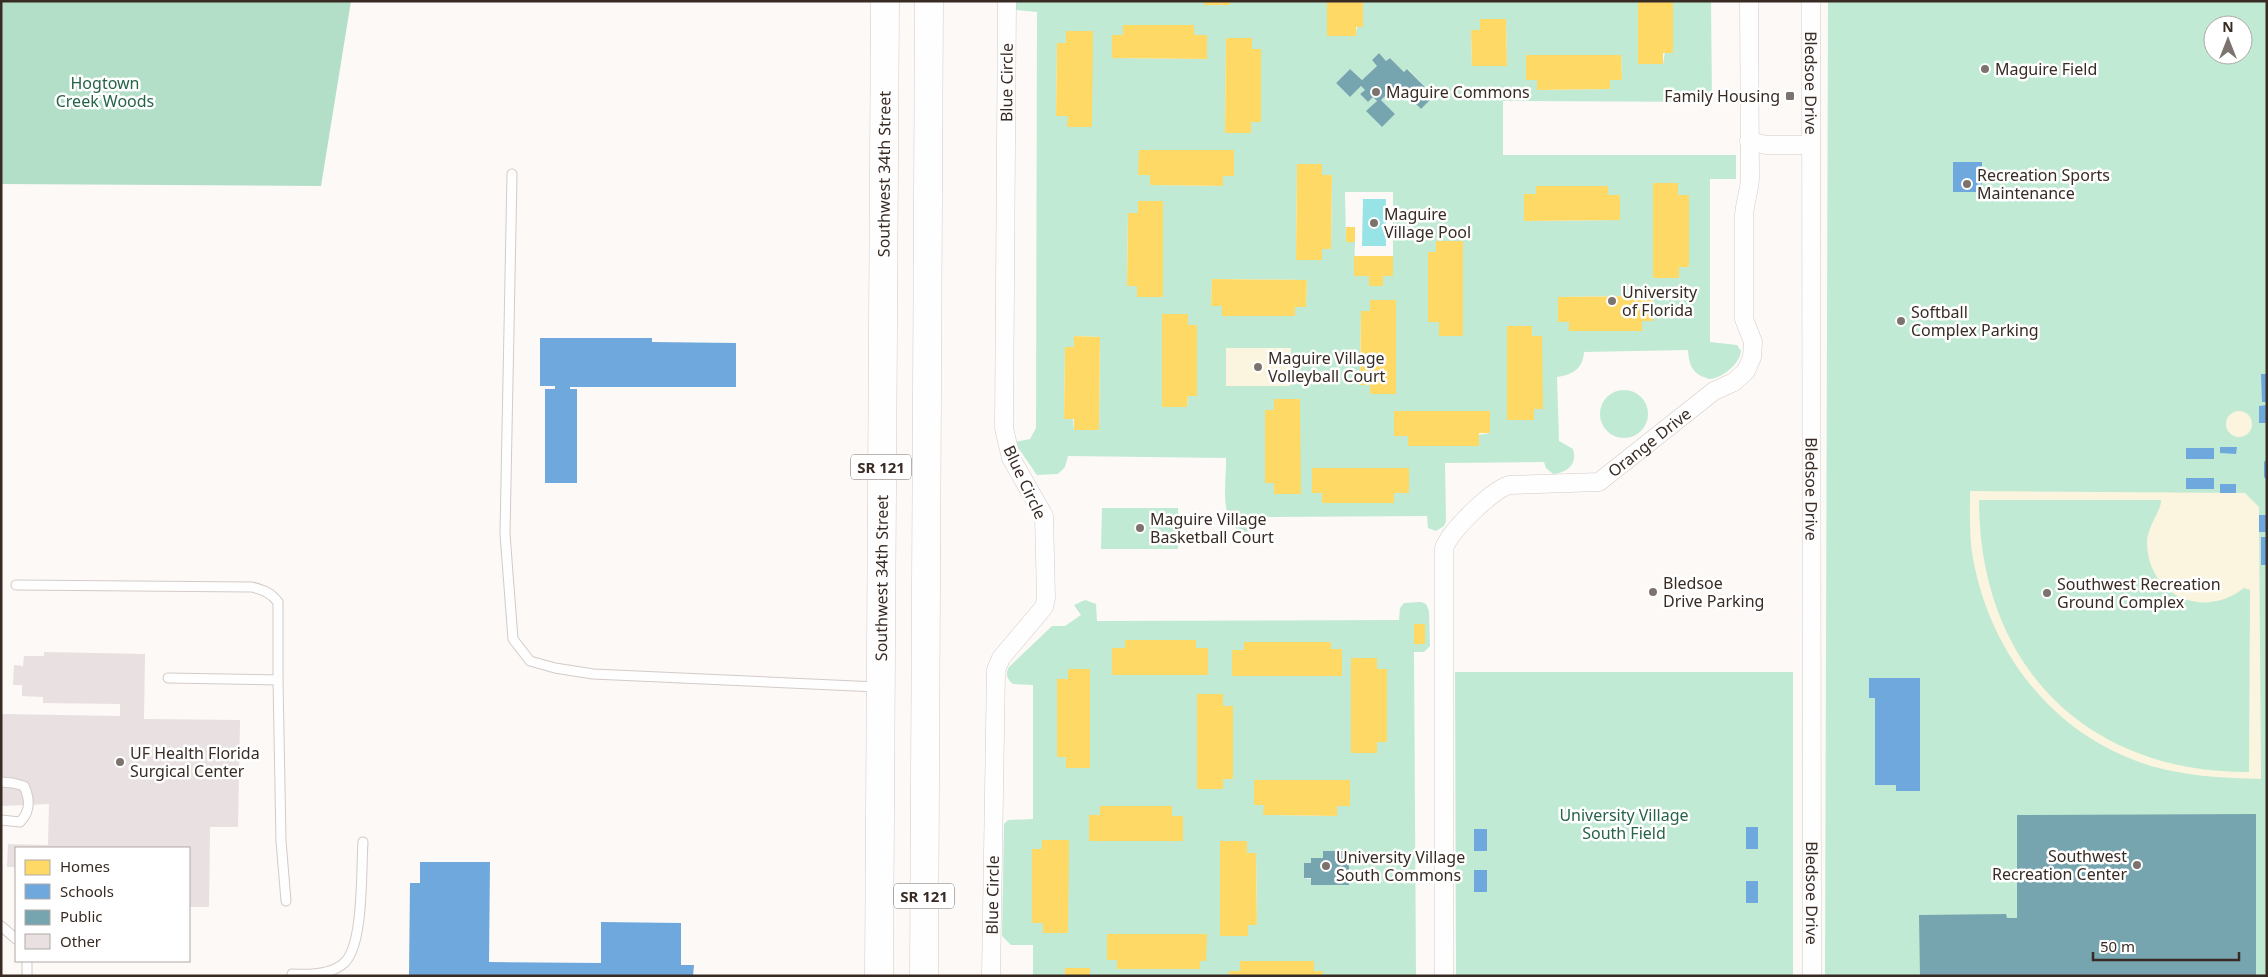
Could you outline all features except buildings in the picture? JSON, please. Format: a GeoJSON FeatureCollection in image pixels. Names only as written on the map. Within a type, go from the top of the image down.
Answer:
{"type":"FeatureCollection","features":[{"type":"Feature","properties":{"kind":"main road","name":"Southwest 34th Street"},"geometry":{"type":"LineString","coordinates":[[879,976],[884,1]]}},
{"type":"Feature","properties":{"kind":"main road","name":"SR 121"},"geometry":{"type":"LineString","coordinates":[[924,976],[929,1]]}},
{"type":"Feature","properties":{"kind":"street","name":"Blue Circle"},"geometry":{"type":"LineString","coordinates":[[991,976],[996,670],[1001,658],[1044,607],[1046,589],[1044,516],[1011,458],[1004,428],[1006,1]]}},
{"type":"Feature","properties":{"kind":"street","name":"Orange Drive"},"geometry":{"type":"LineString","coordinates":[[1444,976],[1444,548],[1446,541],[1501,488],[1509,485],[1599,482],[1714,391],[1734,382],[1746,371],[1752,357],[1753,342],[1744,319],[1744,215],[1749,193],[1749,1]]}},
{"type":"Feature","properties":{"kind":"street","name":"Bledsoe Drive"},"geometry":{"type":"LineString","coordinates":[[1811,1],[1812,976]]}},
{"type":"Feature","properties":{"kind":"street"},"geometry":{"type":"LineString","coordinates":[[1749,141],[1766,145],[1811,145]]}},
{"type":"Feature","properties":{"kind":"lane"},"geometry":{"type":"LineString","coordinates":[[512,174],[505,534],[513,639],[530,661],[555,668],[593,674],[880,687]]}},
{"type":"Feature","properties":{"kind":"lane"},"geometry":{"type":"LineString","coordinates":[[16,585],[252,587],[264,590],[278,602],[281,841],[286,901]]}},
{"type":"Feature","properties":{"kind":"lane"},"geometry":{"type":"LineString","coordinates":[[168,678],[278,680]]}},
{"type":"Feature","properties":{"kind":"lane"},"geometry":{"type":"LineString","coordinates":[[1,782],[13,782],[24,786],[29,796],[28,814],[20,822],[1,820]]}},
{"type":"Feature","properties":{"kind":"lane"},"geometry":{"type":"LineString","coordinates":[[292,974],[309,975],[329,971],[344,964],[352,952],[358,932],[363,842]]}},
{"type":"Feature","properties":{"kind":"lane"},"geometry":{"type":"LineString","coordinates":[[1,926],[15,938]]}},
{"type":"Feature","properties":{"kind":"lane"},"geometry":{"type":"LineString","coordinates":[[27,962],[27,976]]}},
{"type":"Feature","properties":{"kind":"green space","name":"Hogtown Creek Woods"},"geometry":{"type":"Polygon","coordinates":[[[1,1],[351,1],[321,186],[1,184],[1,1]]]}},
{"type":"Feature","properties":{"kind":"green space"},"geometry":{"type":"Polygon","coordinates":[[[1016,1],[1204,1],[1205,5],[1230,5],[1230,1],[1327,1],[1327,36],[1355,36],[1363,1],[1638,1],[1638,64],[1663,64],[1673,1],[1711,1],[1712,102],[1503,101],[1503,155],[1736,155],[1736,179],[1710,179],[1710,342],[1737,345],[1741,351],[1740,356],[1730,369],[1720,376],[1710,379],[1700,375],[1693,369],[1689,361],[1688,350],[1584,352],[1582,362],[1576,370],[1557,377],[1559,441],[1573,449],[1574,459],[1570,467],[1563,472],[1553,474],[1546,468],[1544,462],[1445,463],[1446,521],[1444,526],[1436,531],[1428,528],[1427,516],[1257,517],[1257,524],[1252,530],[1248,532],[1241,531],[1229,519],[1226,509],[1226,458],[1068,456],[1065,467],[1058,474],[1037,475],[1014,442],[1030,439],[1036,428],[1037,12],[1015,10],[1016,1]],[[1480,19],[1480,30],[1471,30],[1472,66],[1507,66],[1506,19],[1480,19]],[[1123,25],[1123,35],[1112,35],[1112,58],[1206,59],[1194,35],[1194,25],[1123,25]],[[1067,31],[1066,43],[1057,43],[1056,116],[1068,116],[1068,127],[1092,127],[1092,31],[1067,31]],[[1226,38],[1225,132],[1251,122],[1261,122],[1261,49],[1252,49],[1251,38],[1226,38]],[[1379,53],[1372,60],[1377,66],[1362,80],[1350,69],[1336,83],[1350,97],[1361,86],[1365,90],[1360,94],[1368,102],[1373,97],[1377,101],[1367,111],[1382,127],[1395,114],[1381,100],[1397,85],[1421,109],[1434,96],[1408,69],[1404,72],[1390,58],[1386,61],[1379,53]],[[1526,55],[1526,80],[1537,80],[1537,90],[1610,89],[1610,80],[1622,80],[1621,55],[1526,55]],[[1139,150],[1139,175],[1150,175],[1150,185],[1223,186],[1223,176],[1234,176],[1234,150],[1139,150]],[[1297,164],[1296,259],[1322,260],[1322,249],[1331,249],[1332,176],[1322,175],[1322,164],[1297,164]],[[1678,183],[1653,278],[1679,278],[1679,267],[1689,267],[1689,195],[1678,195],[1678,183]],[[1536,186],[1536,194],[1524,195],[1525,221],[1620,220],[1620,196],[1608,195],[1608,186],[1536,186]],[[1345,192],[1346,242],[1355,242],[1354,276],[1369,276],[1370,285],[1383,285],[1383,276],[1393,276],[1393,192],[1345,192]],[[1138,201],[1138,213],[1128,213],[1127,286],[1137,286],[1137,297],[1163,297],[1163,202],[1138,201]],[[1436,241],[1436,252],[1428,252],[1428,322],[1439,322],[1439,336],[1463,336],[1463,241],[1436,241]],[[1212,279],[1211,306],[1222,306],[1222,316],[1295,316],[1295,307],[1306,306],[1307,280],[1212,279]],[[1653,296],[1558,297],[1558,321],[1569,322],[1570,331],[1642,331],[1642,321],[1653,296]],[[1370,300],[1370,311],[1361,311],[1360,384],[1370,385],[1370,394],[1396,394],[1396,300],[1370,300]],[[1162,314],[1162,407],[1187,407],[1188,396],[1197,396],[1197,325],[1188,325],[1188,314],[1162,314]],[[1507,326],[1507,420],[1534,420],[1532,326],[1507,326]],[[1075,336],[1074,347],[1065,347],[1064,419],[1073,419],[1074,430],[1099,430],[1100,337],[1075,336]],[[1274,399],[1274,410],[1265,410],[1265,483],[1274,483],[1274,494],[1300,494],[1300,399],[1274,399]],[[1394,411],[1394,436],[1408,436],[1408,446],[1490,433],[1490,411],[1394,411]],[[1312,468],[1312,493],[1322,493],[1323,503],[1394,503],[1394,493],[1409,468],[1312,468]]]}},
{"type":"Feature","properties":{"kind":"green space","name":"Southwest Recreation Ground Complex"},"geometry":{"type":"Polygon","coordinates":[[[1828,1],[2267,1],[2267,976],[1825,976],[1828,1]]]}},
{"type":"Feature","properties":{"kind":"green space"},"geometry":{"type":"Polygon","coordinates":[[[1619,390],[1629,390],[1638,394],[1644,400],[1648,414],[1644,428],[1638,434],[1629,438],[1619,438],[1610,434],[1604,428],[1600,419],[1600,409],[1604,400],[1610,394],[1619,390]]]}},
{"type":"Feature","properties":{"kind":"green space","name":"Maguire Village Basketball Court"},"geometry":{"type":"Polygon","coordinates":[[[1102,508],[1178,508],[1178,549],[1101,549],[1102,508]]]}},
{"type":"Feature","properties":{"kind":"green space"},"geometry":{"type":"Polygon","coordinates":[[[1085,600],[1096,604],[1097,621],[1399,620],[1400,608],[1404,603],[1421,602],[1426,604],[1429,611],[1430,646],[1424,652],[1414,652],[1416,976],[1323,976],[1323,971],[1314,971],[1314,961],[1241,961],[1240,971],[1229,971],[1229,976],[1090,976],[1090,968],[1065,968],[1065,976],[1033,976],[1033,945],[1011,945],[1002,936],[1004,824],[1008,820],[1033,819],[1033,685],[1013,684],[1008,678],[1007,672],[1009,667],[1052,626],[1065,626],[1081,615],[1074,605],[1085,600]],[[1126,640],[1125,648],[1113,675],[1208,675],[1208,649],[1196,648],[1195,640],[1126,640]],[[1244,642],[1244,650],[1232,651],[1232,676],[1342,676],[1331,649],[1331,642],[1244,642]],[[1377,669],[1377,742],[1387,742],[1387,670],[1377,669]],[[1068,670],[1068,679],[1057,679],[1057,757],[1066,757],[1066,768],[1090,768],[1090,670],[1068,670]],[[1223,706],[1223,779],[1233,778],[1233,706],[1223,706]],[[1254,780],[1254,805],[1264,805],[1264,815],[1337,816],[1337,806],[1350,806],[1350,780],[1254,780]],[[1100,806],[1100,815],[1089,816],[1089,841],[1183,841],[1183,816],[1172,816],[1172,806],[1100,806]],[[1042,840],[1042,849],[1032,849],[1032,923],[1043,923],[1043,933],[1068,840],[1042,840]],[[1247,841],[1220,936],[1248,936],[1248,925],[1257,925],[1256,853],[1247,853],[1247,841]],[[1323,851],[1323,858],[1311,858],[1311,863],[1304,863],[1304,878],[1349,885],[1323,851]],[[1108,934],[1107,959],[1206,961],[1206,934],[1108,934]]]}},
{"type":"Feature","properties":{"kind":"green space","name":"University Village South Field"},"geometry":{"type":"Polygon","coordinates":[[[1455,672],[1793,672],[1793,976],[1456,976],[1455,672]]]}},
{"type":"Feature","properties":{"kind":"sand","name":"Maguire Village Volleyball Court"},"geometry":{"type":"Polygon","coordinates":[[[1226,348],[1291,348],[1290,386],[1226,386],[1226,348]]]}},
{"type":"Feature","properties":{"kind":"sand"},"geometry":{"type":"Polygon","coordinates":[[[2239,411],[2248,415],[2252,424],[2248,433],[2239,437],[2230,433],[2226,424],[2230,415],[2239,411]]]}},
{"type":"Feature","properties":{"kind":"sand"},"geometry":{"type":"Polygon","coordinates":[[[1970,491],[2245,493],[2259,507],[2261,779],[2202,776],[2167,770],[2130,759],[2096,742],[2065,720],[2038,694],[2016,665],[1997,632],[1983,596],[1972,551],[1970,491]],[[1979,500],[1984,559],[1998,611],[2021,658],[2052,698],[2091,729],[2137,753],[2190,767],[2249,772],[2250,590],[2244,588],[2228,597],[2212,602],[2196,602],[2181,597],[2167,589],[2157,577],[2150,561],[2147,543],[2149,531],[2161,500],[1979,500]]]}},
{"type":"Feature","properties":{"kind":"water","name":"Maguire Village Pool"},"geometry":{"type":"Polygon","coordinates":[[[1363,199],[1386,199],[1386,246],[1362,246],[1363,199]]]}},
{"type":"Feature","properties":{"kind":"place","name":"Maguire Field"},"geometry":{"type":"Point","coordinates":[1985,69]}},
{"type":"Feature","properties":{"kind":"place","name":"Maguire Commons"},"geometry":{"type":"Point","coordinates":[1376,92]}},
{"type":"Feature","properties":{"kind":"place","name":"Family Housing"},"geometry":{"type":"Point","coordinates":[1790,96]}},
{"type":"Feature","properties":{"kind":"place","name":"Recreation Sports Maintenance"},"geometry":{"type":"Point","coordinates":[1967,184]}},
{"type":"Feature","properties":{"kind":"place","name":"Maguire Village Pool"},"geometry":{"type":"Point","coordinates":[1374,223]}},
{"type":"Feature","properties":{"kind":"place","name":"University of Florida"},"geometry":{"type":"Point","coordinates":[1612,301]}},
{"type":"Feature","properties":{"kind":"place","name":"Softball Complex Parking"},"geometry":{"type":"Point","coordinates":[1901,321]}},
{"type":"Feature","properties":{"kind":"place","name":"Maguire Village Volleyball Court"},"geometry":{"type":"Point","coordinates":[1258,367]}},
{"type":"Feature","properties":{"kind":"place","name":"Maguire Village Basketball Court"},"geometry":{"type":"Point","coordinates":[1140,528]}},
{"type":"Feature","properties":{"kind":"place","name":"Bledsoe Drive Parking"},"geometry":{"type":"Point","coordinates":[1653,592]}},
{"type":"Feature","properties":{"kind":"place","name":"Southwest Recreation Ground Complex"},"geometry":{"type":"Point","coordinates":[2047,593]}},
{"type":"Feature","properties":{"kind":"place","name":"UF Health Florida Surgical Center"},"geometry":{"type":"Point","coordinates":[120,762]}},
{"type":"Feature","properties":{"kind":"place","name":"Southwest Recreation Center"},"geometry":{"type":"Point","coordinates":[2137,865]}},
{"type":"Feature","properties":{"kind":"place","name":"University Village South Commons"},"geometry":{"type":"Point","coordinates":[1326,866]}}]}
